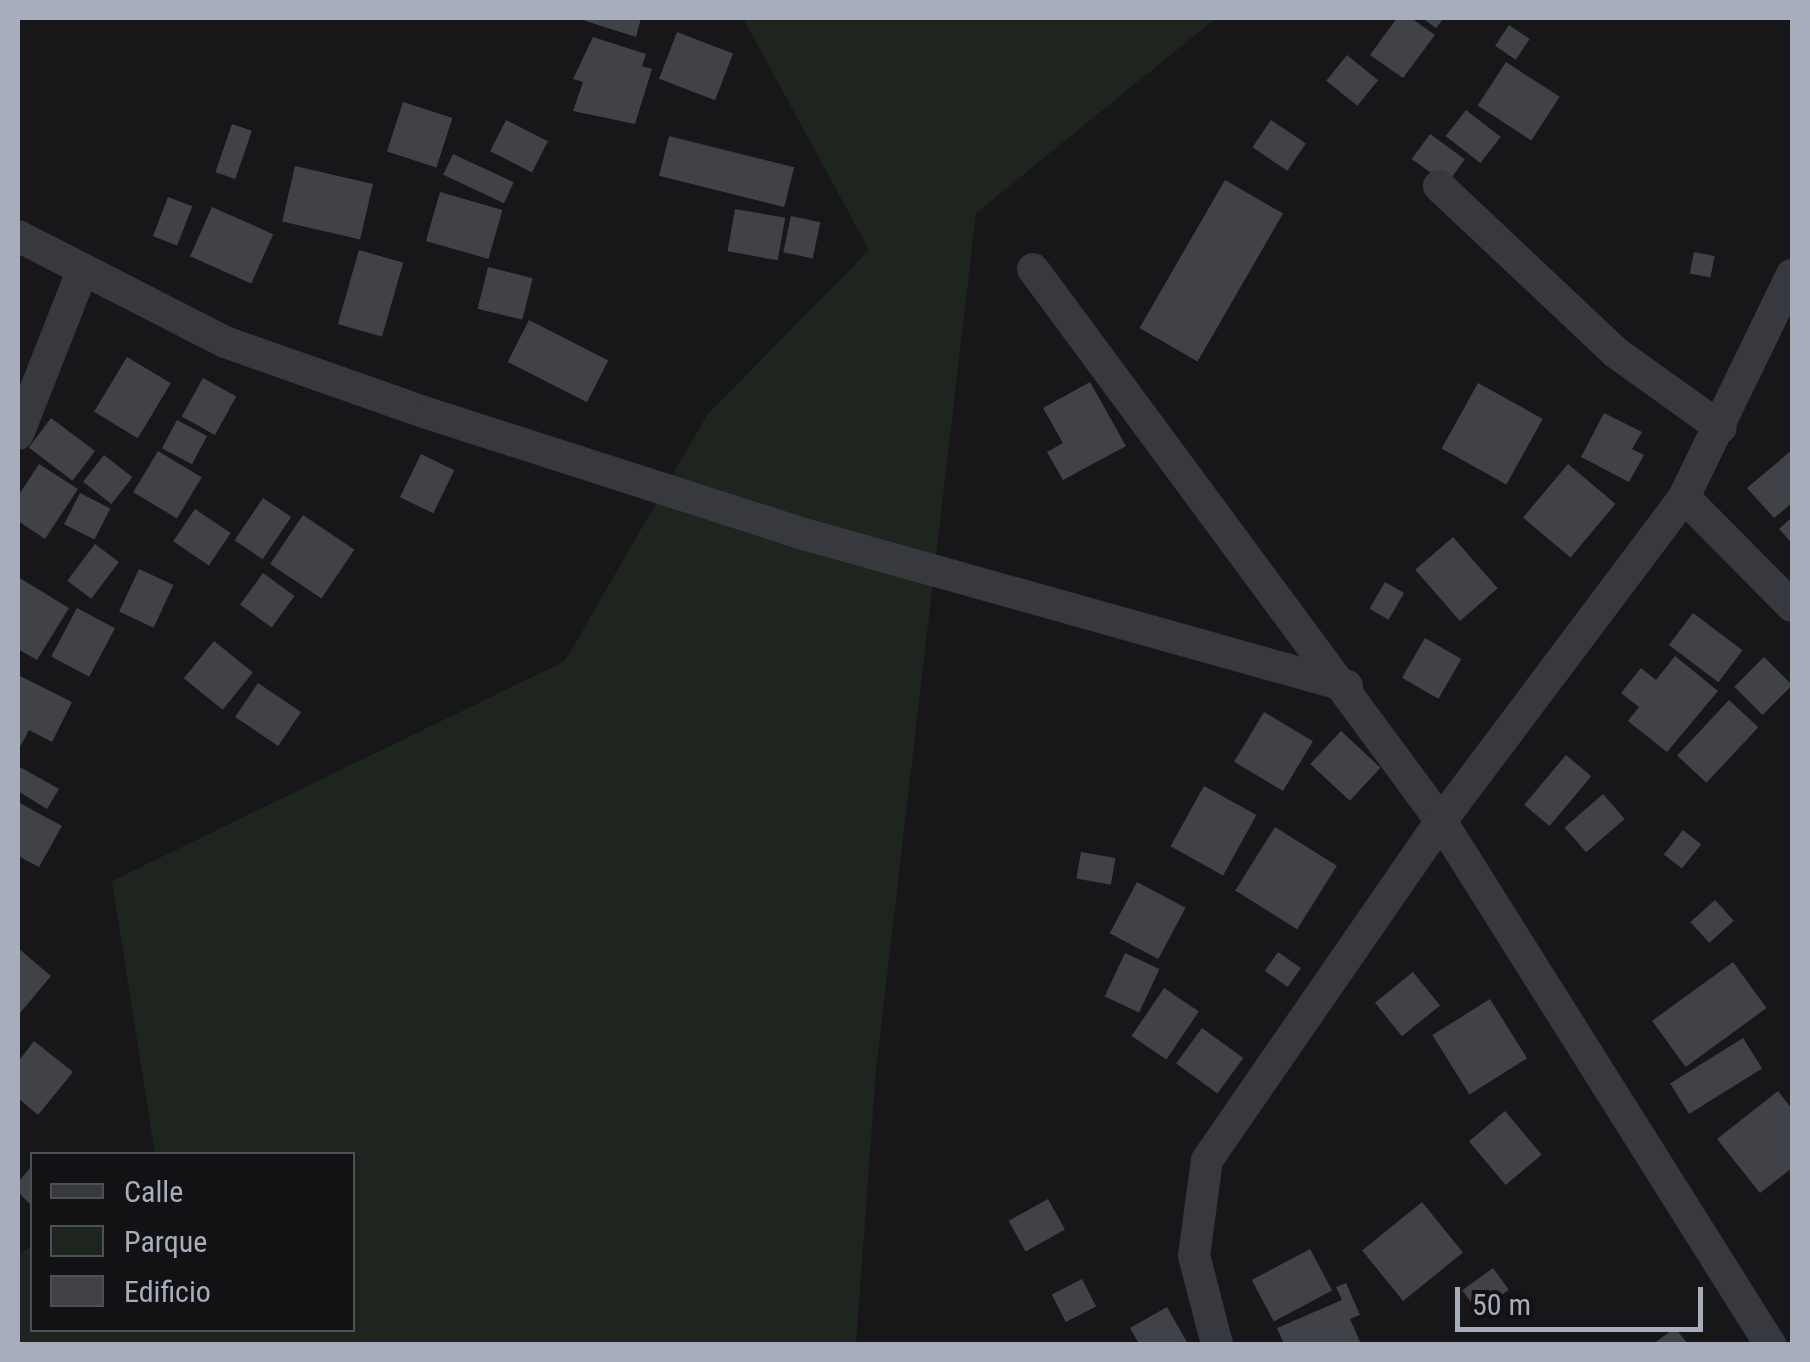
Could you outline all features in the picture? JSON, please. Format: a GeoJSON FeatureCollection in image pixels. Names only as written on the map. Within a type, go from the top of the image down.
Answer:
{"type":"FeatureCollection","features":[{"type":"Feature","properties":{"kind":"street"},"geometry":{"type":"LineString","coordinates":[[1439,186],[1615,352],[1721,428]]}},
{"type":"Feature","properties":{"kind":"street"},"geometry":{"type":"LineString","coordinates":[[18,236],[225,342],[430,414],[800,533],[1346,686]]}},
{"type":"Feature","properties":{"kind":"street"},"geometry":{"type":"LineString","coordinates":[[18,434],[83,269]]}},
{"type":"Feature","properties":{"kind":"street"},"geometry":{"type":"LineString","coordinates":[[1033,269],[1346,686],[1441,820],[1770,1344]]}},
{"type":"Feature","properties":{"kind":"street"},"geometry":{"type":"LineString","coordinates":[[1217,1344],[1194,1256],[1206,1160],[1441,820],[1684,496],[1721,428],[1792,274]]}},
{"type":"Feature","properties":{"kind":"street"},"geometry":{"type":"LineString","coordinates":[[1684,496],[1792,606]]}},
{"type":"Feature","properties":{"kind":"green space"},"geometry":{"type":"Polygon","coordinates":[[[743,18],[1216,18],[976,213],[876,1070],[856,1344],[18,1344],[18,1255],[30,1247],[30,1332],[355,1332],[355,1152],[155,1152],[112,881],[565,661],[707,415],[869,250],[743,18]]]}},
{"type":"Feature","properties":{"kind":"building"},"geometry":{"type":"Polygon","coordinates":[[[576,18],[641,18],[636,37],[576,18]]]}},
{"type":"Feature","properties":{"kind":"building"},"geometry":{"type":"Polygon","coordinates":[[[1397,18],[1411,18],[1435,35],[1403,78],[1370,55],[1397,18]]]}},
{"type":"Feature","properties":{"kind":"building"},"geometry":{"type":"Polygon","coordinates":[[[1422,18],[1444,18],[1436,28],[1422,18]]]}},
{"type":"Feature","properties":{"kind":"building"},"geometry":{"type":"Polygon","coordinates":[[[1509,25],[1530,39],[1516,60],[1495,46],[1509,25]]]}},
{"type":"Feature","properties":{"kind":"building"},"geometry":{"type":"Polygon","coordinates":[[[677,32],[733,54],[715,100],[659,79],[677,32]]]}},
{"type":"Feature","properties":{"kind":"building"},"geometry":{"type":"Polygon","coordinates":[[[593,37],[646,54],[642,66],[652,69],[635,124],[573,111],[583,82],[573,79],[593,37]]]}},
{"type":"Feature","properties":{"kind":"building"},"geometry":{"type":"Polygon","coordinates":[[[1347,55],[1378,80],[1357,106],[1326,81],[1347,55]]]}},
{"type":"Feature","properties":{"kind":"building"},"geometry":{"type":"Polygon","coordinates":[[[1506,62],[1560,97],[1531,140],[1478,106],[1506,62]]]}},
{"type":"Feature","properties":{"kind":"building"},"geometry":{"type":"Polygon","coordinates":[[[403,102],[452,118],[436,168],[387,151],[403,102]]]}},
{"type":"Feature","properties":{"kind":"building"},"geometry":{"type":"Polygon","coordinates":[[[1466,110],[1501,137],[1480,163],[1446,136],[1466,110]]]}},
{"type":"Feature","properties":{"kind":"building"},"geometry":{"type":"Polygon","coordinates":[[[506,120],[548,141],[532,173],[490,151],[506,120]]]}},
{"type":"Feature","properties":{"kind":"building"},"geometry":{"type":"Polygon","coordinates":[[[1271,120],[1306,143],[1287,171],[1253,147],[1271,120]]]}},
{"type":"Feature","properties":{"kind":"building"},"geometry":{"type":"Polygon","coordinates":[[[232,124],[252,131],[235,179],[215,172],[232,124]]]}},
{"type":"Feature","properties":{"kind":"building"},"geometry":{"type":"Polygon","coordinates":[[[1430,134],[1465,159],[1447,184],[1412,159],[1430,134]]]}},
{"type":"Feature","properties":{"kind":"building"},"geometry":{"type":"Polygon","coordinates":[[[669,136],[794,167],[784,207],[659,176],[669,136]]]}},
{"type":"Feature","properties":{"kind":"building"},"geometry":{"type":"Polygon","coordinates":[[[453,154],[514,182],[504,203],[443,175],[453,154]]]}},
{"type":"Feature","properties":{"kind":"building"},"geometry":{"type":"Polygon","coordinates":[[[295,166],[373,184],[360,240],[282,222],[295,166]]]}},
{"type":"Feature","properties":{"kind":"building"},"geometry":{"type":"Polygon","coordinates":[[[1225,180],[1283,214],[1198,362],[1140,328],[1225,180]]]}},
{"type":"Feature","properties":{"kind":"building"},"geometry":{"type":"Polygon","coordinates":[[[440,192],[502,210],[488,259],[426,241],[440,192]]]}},
{"type":"Feature","properties":{"kind":"building"},"geometry":{"type":"Polygon","coordinates":[[[168,197],[192,206],[177,246],[153,236],[168,197]]]}},
{"type":"Feature","properties":{"kind":"building"},"geometry":{"type":"Polygon","coordinates":[[[212,207],[273,234],[251,284],[190,256],[212,207]]]}},
{"type":"Feature","properties":{"kind":"building"},"geometry":{"type":"Polygon","coordinates":[[[735,209],[785,218],[778,260],[728,251],[735,209]]]}},
{"type":"Feature","properties":{"kind":"building"},"geometry":{"type":"Polygon","coordinates":[[[791,216],[820,222],[813,258],[783,252],[791,216]]]}},
{"type":"Feature","properties":{"kind":"building"},"geometry":{"type":"Polygon","coordinates":[[[359,250],[403,263],[382,337],[338,324],[359,250]]]}},
{"type":"Feature","properties":{"kind":"building"},"geometry":{"type":"Polygon","coordinates":[[[1694,252],[1715,256],[1710,278],[1690,274],[1694,252]]]}},
{"type":"Feature","properties":{"kind":"building"},"geometry":{"type":"Polygon","coordinates":[[[488,267],[533,278],[522,320],[478,309],[488,267]]]}},
{"type":"Feature","properties":{"kind":"building"},"geometry":{"type":"Polygon","coordinates":[[[529,320],[608,360],[587,402],[508,362],[529,320]]]}},
{"type":"Feature","properties":{"kind":"building"},"geometry":{"type":"Polygon","coordinates":[[[127,357],[171,383],[138,438],[94,412],[127,357]]]}},
{"type":"Feature","properties":{"kind":"building"},"geometry":{"type":"Polygon","coordinates":[[[203,378],[236,396],[215,435],[182,416],[203,378]]]}},
{"type":"Feature","properties":{"kind":"building"},"geometry":{"type":"Polygon","coordinates":[[[1090,382],[1126,446],[1063,480],[1047,452],[1063,443],[1043,408],[1090,382]]]}},
{"type":"Feature","properties":{"kind":"building"},"geometry":{"type":"Polygon","coordinates":[[[1478,383],[1543,419],[1506,484],[1442,449],[1478,383]]]}},
{"type":"Feature","properties":{"kind":"building"},"geometry":{"type":"Polygon","coordinates":[[[1604,413],[1642,432],[1632,449],[1644,455],[1629,482],[1581,457],[1604,413]]]}},
{"type":"Feature","properties":{"kind":"building"},"geometry":{"type":"Polygon","coordinates":[[[51,418],[95,451],[73,481],[29,448],[51,418]]]}},
{"type":"Feature","properties":{"kind":"building"},"geometry":{"type":"Polygon","coordinates":[[[177,420],[207,436],[192,464],[162,448],[177,420]]]}},
{"type":"Feature","properties":{"kind":"building"},"geometry":{"type":"Polygon","coordinates":[[[1792,450],[1792,503],[1774,518],[1747,488],[1792,450]]]}},
{"type":"Feature","properties":{"kind":"building"},"geometry":{"type":"Polygon","coordinates":[[[158,451],[202,477],[177,518],[133,492],[158,451]]]}},
{"type":"Feature","properties":{"kind":"building"},"geometry":{"type":"Polygon","coordinates":[[[421,454],[454,470],[433,513],[400,497],[421,454]]]}},
{"type":"Feature","properties":{"kind":"building"},"geometry":{"type":"Polygon","coordinates":[[[104,455],[132,477],[111,504],[83,482],[104,455]]]}},
{"type":"Feature","properties":{"kind":"building"},"geometry":{"type":"Polygon","coordinates":[[[39,464],[78,489],[45,539],[18,521],[18,496],[39,464]]]}},
{"type":"Feature","properties":{"kind":"building"},"geometry":{"type":"Polygon","coordinates":[[[1568,464],[1615,504],[1570,557],[1523,518],[1568,464]]]}},
{"type":"Feature","properties":{"kind":"building"},"geometry":{"type":"Polygon","coordinates":[[[80,493],[110,508],[94,540],[64,524],[80,493]]]}},
{"type":"Feature","properties":{"kind":"building"},"geometry":{"type":"Polygon","coordinates":[[[263,498],[291,517],[263,559],[234,540],[263,498]]]}},
{"type":"Feature","properties":{"kind":"building"},"geometry":{"type":"Polygon","coordinates":[[[195,509],[231,533],[209,565],[173,541],[195,509]]]}},
{"type":"Feature","properties":{"kind":"building"},"geometry":{"type":"Polygon","coordinates":[[[303,515],[354,550],[321,599],[270,564],[303,515]]]}},
{"type":"Feature","properties":{"kind":"building"},"geometry":{"type":"Polygon","coordinates":[[[1792,517],[1792,543],[1779,529],[1792,517]]]}},
{"type":"Feature","properties":{"kind":"building"},"geometry":{"type":"Polygon","coordinates":[[[1453,537],[1498,588],[1460,621],[1415,570],[1453,537]]]}},
{"type":"Feature","properties":{"kind":"building"},"geometry":{"type":"Polygon","coordinates":[[[95,544],[119,562],[91,599],[67,581],[95,544]]]}},
{"type":"Feature","properties":{"kind":"building"},"geometry":{"type":"Polygon","coordinates":[[[139,569],[173,585],[154,628],[119,612],[139,569]]]}},
{"type":"Feature","properties":{"kind":"building"},"geometry":{"type":"Polygon","coordinates":[[[263,573],[295,596],[272,627],[240,605],[263,573]]]}},
{"type":"Feature","properties":{"kind":"building"},"geometry":{"type":"Polygon","coordinates":[[[18,577],[69,608],[37,660],[18,649],[18,577]]]}},
{"type":"Feature","properties":{"kind":"building"},"geometry":{"type":"Polygon","coordinates":[[[1385,582],[1404,593],[1389,620],[1370,609],[1385,582]]]}},
{"type":"Feature","properties":{"kind":"building"},"geometry":{"type":"Polygon","coordinates":[[[77,608],[115,628],[89,677],[51,657],[77,608]]]}},
{"type":"Feature","properties":{"kind":"building"},"geometry":{"type":"Polygon","coordinates":[[[1693,613],[1743,650],[1718,682],[1669,645],[1693,613]]]}},
{"type":"Feature","properties":{"kind":"building"},"geometry":{"type":"Polygon","coordinates":[[[1425,638],[1461,659],[1438,699],[1402,678],[1425,638]]]}},
{"type":"Feature","properties":{"kind":"building"},"geometry":{"type":"Polygon","coordinates":[[[214,641],[253,672],[223,710],[184,678],[214,641]]]}},
{"type":"Feature","properties":{"kind":"building"},"geometry":{"type":"Polygon","coordinates":[[[1675,656],[1718,691],[1667,752],[1628,721],[1639,707],[1621,693],[1641,668],[1656,680],[1675,656]]]}},
{"type":"Feature","properties":{"kind":"building"},"geometry":{"type":"Polygon","coordinates":[[[1764,657],[1792,686],[1763,715],[1734,687],[1764,657]]]}},
{"type":"Feature","properties":{"kind":"building"},"geometry":{"type":"Polygon","coordinates":[[[18,675],[72,702],[52,742],[29,730],[18,751],[18,675]]]}},
{"type":"Feature","properties":{"kind":"building"},"geometry":{"type":"Polygon","coordinates":[[[258,683],[301,712],[278,746],[235,717],[258,683]]]}},
{"type":"Feature","properties":{"kind":"building"},"geometry":{"type":"Polygon","coordinates":[[[1729,700],[1758,727],[1706,783],[1677,756],[1729,700]]]}},
{"type":"Feature","properties":{"kind":"building"},"geometry":{"type":"Polygon","coordinates":[[[1264,712],[1313,741],[1283,791],[1234,762],[1264,712]]]}},
{"type":"Feature","properties":{"kind":"building"},"geometry":{"type":"Polygon","coordinates":[[[1341,731],[1380,768],[1350,801],[1310,764],[1341,731]]]}},
{"type":"Feature","properties":{"kind":"building"},"geometry":{"type":"Polygon","coordinates":[[[1566,755],[1591,776],[1549,826],[1524,805],[1566,755]]]}},
{"type":"Feature","properties":{"kind":"building"},"geometry":{"type":"Polygon","coordinates":[[[20,767],[59,789],[47,809],[18,791],[20,767]]]}},
{"type":"Feature","properties":{"kind":"building"},"geometry":{"type":"Polygon","coordinates":[[[1204,786],[1256,815],[1223,875],[1171,846],[1204,786]]]}},
{"type":"Feature","properties":{"kind":"building"},"geometry":{"type":"Polygon","coordinates":[[[1603,794],[1625,819],[1586,852],[1565,827],[1603,794]]]}},
{"type":"Feature","properties":{"kind":"building"},"geometry":{"type":"Polygon","coordinates":[[[18,802],[62,826],[39,867],[18,856],[18,802]]]}},
{"type":"Feature","properties":{"kind":"building"},"geometry":{"type":"Polygon","coordinates":[[[1275,827],[1337,866],[1297,929],[1235,891],[1275,827]]]}},
{"type":"Feature","properties":{"kind":"building"},"geometry":{"type":"Polygon","coordinates":[[[1683,830],[1701,844],[1682,869],[1664,854],[1683,830]]]}},
{"type":"Feature","properties":{"kind":"building"},"geometry":{"type":"Polygon","coordinates":[[[1081,852],[1115,858],[1111,885],[1076,879],[1081,852]]]}},
{"type":"Feature","properties":{"kind":"building"},"geometry":{"type":"Polygon","coordinates":[[[1137,882],[1186,908],[1158,959],[1110,933],[1137,882]]]}},
{"type":"Feature","properties":{"kind":"building"},"geometry":{"type":"Polygon","coordinates":[[[1715,900],[1734,921],[1709,943],[1690,922],[1715,900]]]}},
{"type":"Feature","properties":{"kind":"building"},"geometry":{"type":"Polygon","coordinates":[[[18,948],[51,976],[20,1013],[18,1011],[18,948]]]}},
{"type":"Feature","properties":{"kind":"building"},"geometry":{"type":"Polygon","coordinates":[[[1278,952],[1301,968],[1288,987],[1265,971],[1278,952]]]}},
{"type":"Feature","properties":{"kind":"building"},"geometry":{"type":"Polygon","coordinates":[[[1125,953],[1159,969],[1139,1013],[1105,997],[1125,953]]]}},
{"type":"Feature","properties":{"kind":"building"},"geometry":{"type":"Polygon","coordinates":[[[1733,962],[1767,1008],[1686,1067],[1652,1021],[1733,962]]]}},
{"type":"Feature","properties":{"kind":"building"},"geometry":{"type":"Polygon","coordinates":[[[1413,972],[1440,1005],[1402,1036],[1375,1003],[1413,972]]]}},
{"type":"Feature","properties":{"kind":"building"},"geometry":{"type":"Polygon","coordinates":[[[1164,988],[1199,1011],[1166,1060],[1132,1036],[1164,988]]]}},
{"type":"Feature","properties":{"kind":"building"},"geometry":{"type":"Polygon","coordinates":[[[1490,999],[1527,1058],[1469,1094],[1432,1035],[1490,999]]]}},
{"type":"Feature","properties":{"kind":"building"},"geometry":{"type":"Polygon","coordinates":[[[1202,1028],[1243,1058],[1217,1094],[1176,1064],[1202,1028]]]}},
{"type":"Feature","properties":{"kind":"building"},"geometry":{"type":"Polygon","coordinates":[[[1743,1038],[1762,1069],[1689,1114],[1670,1084],[1743,1038]]]}},
{"type":"Feature","properties":{"kind":"building"},"geometry":{"type":"Polygon","coordinates":[[[34,1041],[73,1072],[38,1115],[18,1098],[18,1062],[34,1041]]]}},
{"type":"Feature","properties":{"kind":"building"},"geometry":{"type":"Polygon","coordinates":[[[1778,1091],[1792,1109],[1792,1168],[1760,1193],[1717,1139],[1778,1091]]]}},
{"type":"Feature","properties":{"kind":"building"},"geometry":{"type":"Polygon","coordinates":[[[1505,1111],[1542,1155],[1506,1185],[1469,1141],[1505,1111]]]}},
{"type":"Feature","properties":{"kind":"building"},"geometry":{"type":"Polygon","coordinates":[[[30,1168],[30,1204],[18,1192],[18,1182],[30,1168]]]}},
{"type":"Feature","properties":{"kind":"building"},"geometry":{"type":"Polygon","coordinates":[[[1048,1199],[1065,1230],[1026,1251],[1009,1221],[1048,1199]]]}},
{"type":"Feature","properties":{"kind":"building"},"geometry":{"type":"Polygon","coordinates":[[[1422,1202],[1463,1253],[1403,1301],[1362,1250],[1422,1202]]]}},
{"type":"Feature","properties":{"kind":"building"},"geometry":{"type":"Polygon","coordinates":[[[1310,1249],[1332,1290],[1274,1321],[1252,1280],[1310,1249]]]}},
{"type":"Feature","properties":{"kind":"building"},"geometry":{"type":"Polygon","coordinates":[[[1493,1268],[1509,1290],[1478,1312],[1462,1290],[1493,1268]]]}},
{"type":"Feature","properties":{"kind":"building"},"geometry":{"type":"Polygon","coordinates":[[[1082,1279],[1096,1307],[1066,1322],[1052,1294],[1082,1279]]]}},
{"type":"Feature","properties":{"kind":"building"},"geometry":{"type":"Polygon","coordinates":[[[1346,1283],[1360,1315],[1350,1319],[1361,1344],[1284,1344],[1277,1328],[1342,1300],[1336,1287],[1346,1283]]]}},
{"type":"Feature","properties":{"kind":"building"},"geometry":{"type":"Polygon","coordinates":[[[1167,1307],[1188,1344],[1139,1344],[1130,1328],[1167,1307]]]}},
{"type":"Feature","properties":{"kind":"building"},"geometry":{"type":"Polygon","coordinates":[[[1675,1328],[1688,1344],[1653,1344],[1675,1328]]]}}]}
